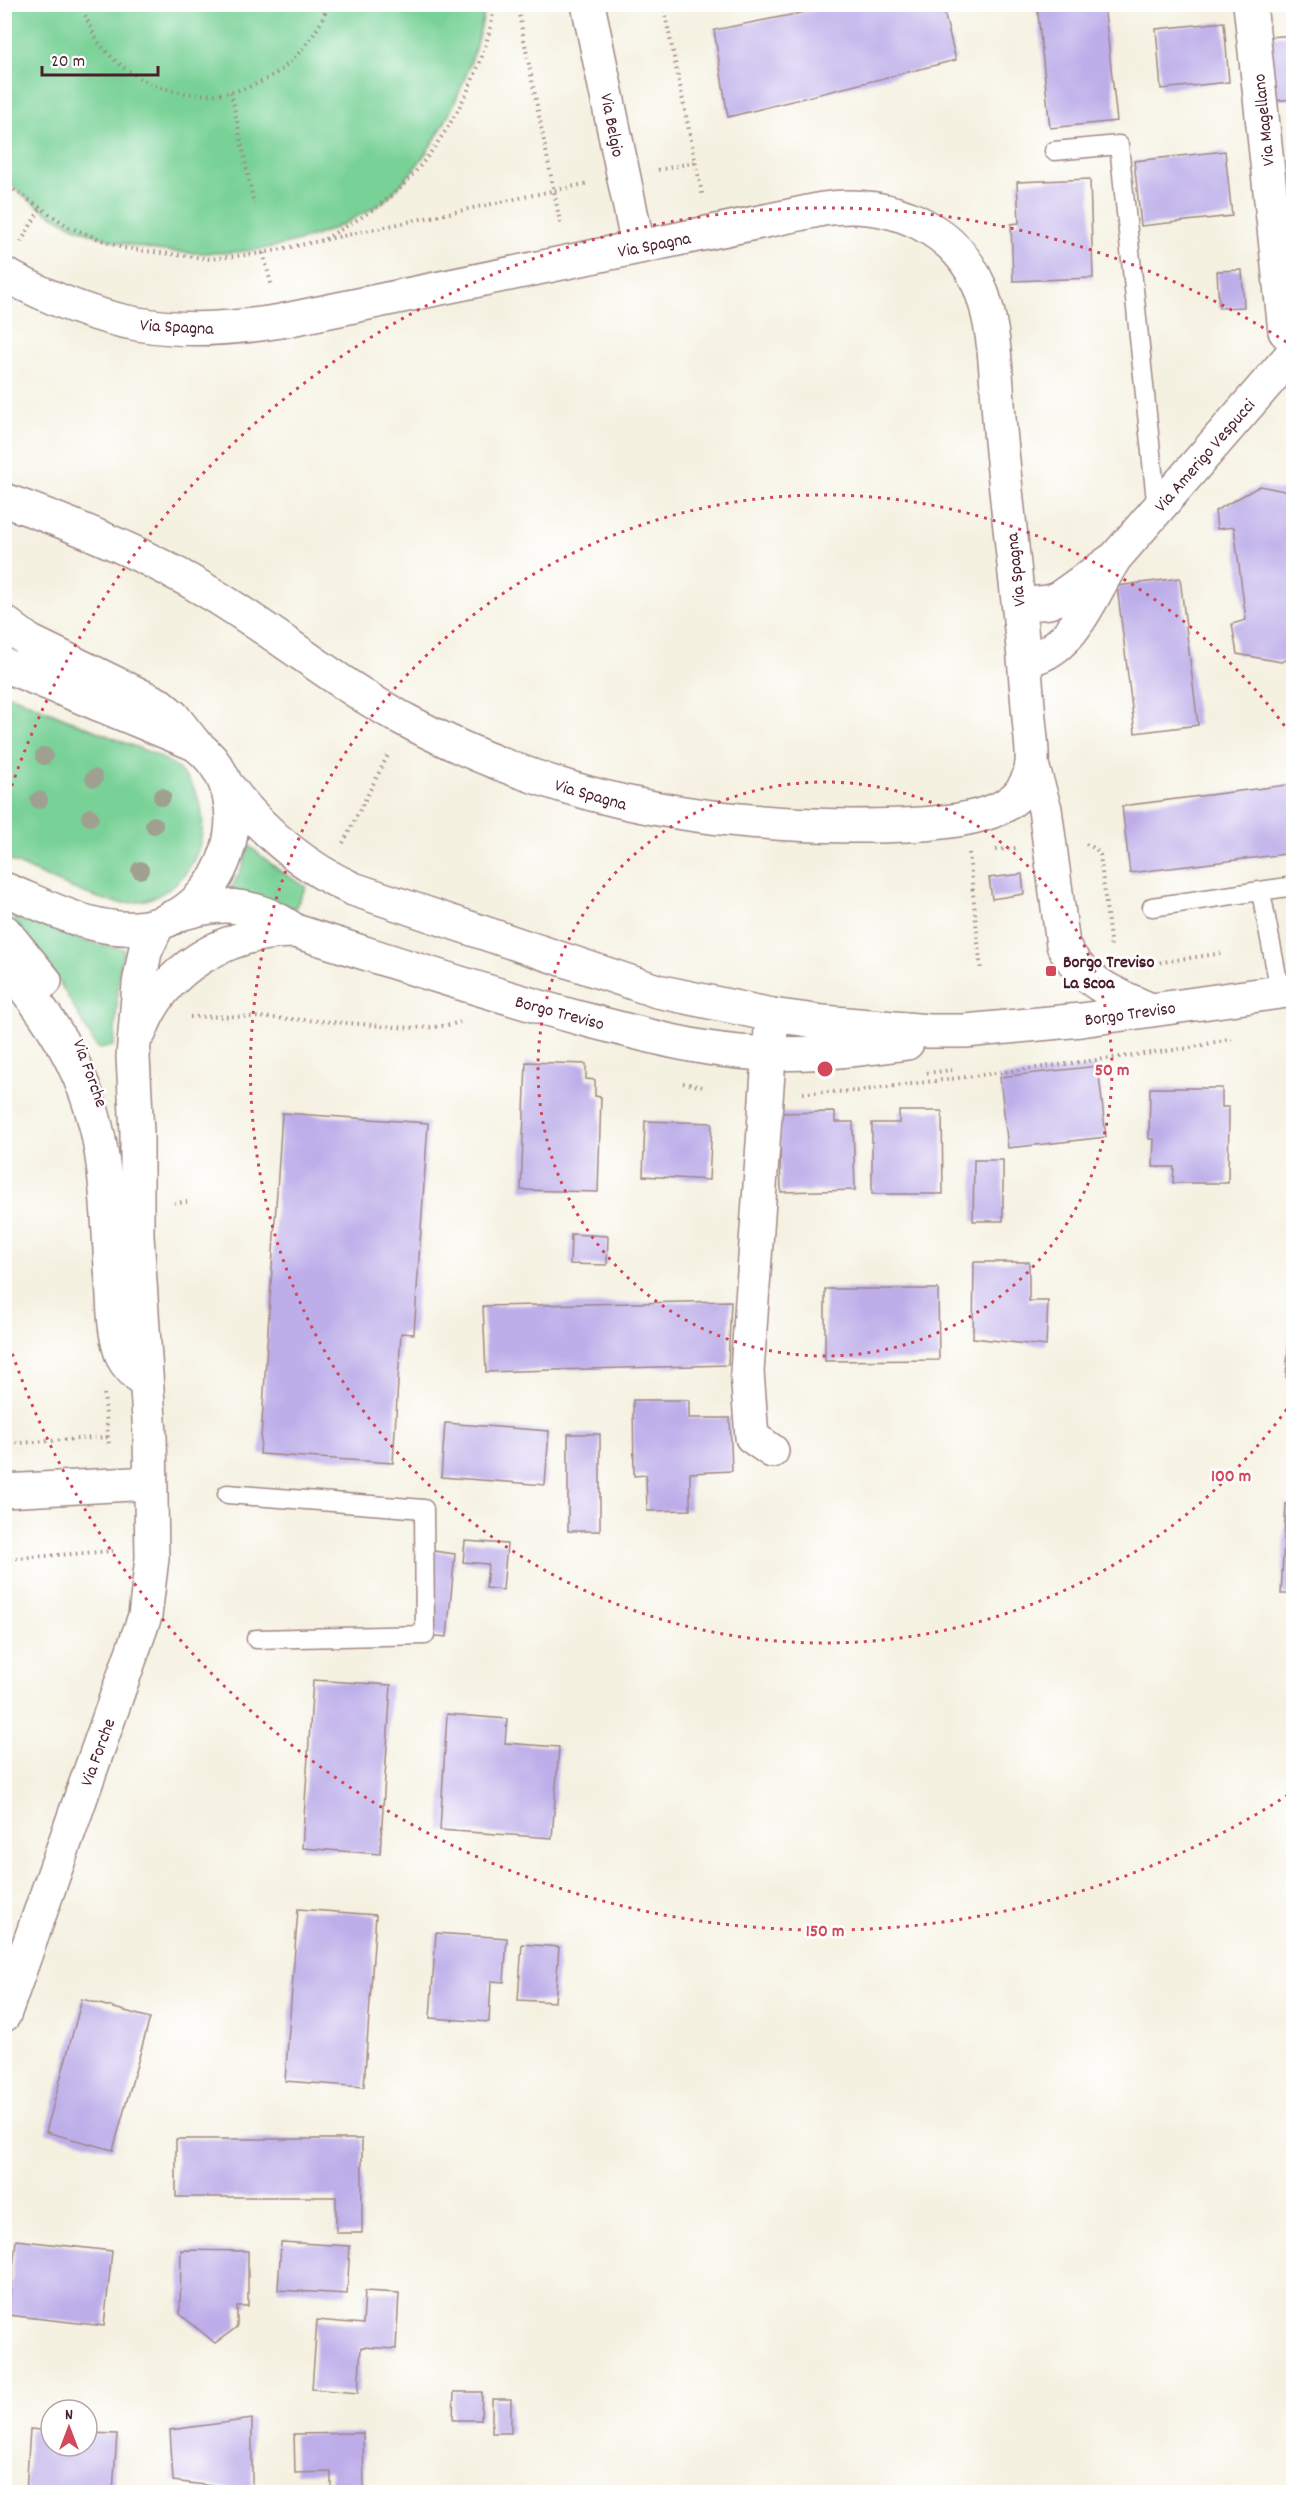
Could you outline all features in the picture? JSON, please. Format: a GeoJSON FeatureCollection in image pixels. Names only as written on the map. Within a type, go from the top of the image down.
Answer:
{"type":"FeatureCollection","features":[{"type":"Feature","properties":{"kind":"street","name":"Via Belgio"},"geometry":{"type":"LineString","coordinates":[[588,4],[638,246]]}},
{"type":"Feature","properties":{"kind":"street","name":"Via Magellano"},"geometry":{"type":"LineString","coordinates":[[1250,4],[1285,330],[1293,341]]}},
{"type":"Feature","properties":{"kind":"street","name":"Via Spagna"},"geometry":{"type":"LineString","coordinates":[[4,274],[68,306],[106,318],[156,329],[210,330],[281,321],[815,210],[855,205],[884,208],[909,216],[934,230],[954,248],[967,264],[981,291],[990,325],[1019,605],[1032,765],[1020,793],[1011,802],[998,809],[936,822],[872,826],[764,824],[676,814],[591,795],[489,760],[405,721],[188,580],[85,530],[7,508]]}},
{"type":"Feature","properties":{"kind":"street","name":"Via Amerigo Vespucci"},"geometry":{"type":"LineString","coordinates":[[1115,558],[1293,352]]}},
{"type":"Feature","properties":{"kind":"street"},"geometry":{"type":"LineString","coordinates":[[1019,605],[1050,602],[1059,598],[1115,558]]}},
{"type":"Feature","properties":{"kind":"street"},"geometry":{"type":"LineString","coordinates":[[1024,660],[1045,656],[1064,640],[1075,627],[1115,558]]}},
{"type":"Feature","properties":{"kind":"street"},"geometry":{"type":"LineString","coordinates":[[4,622],[29,641],[160,705],[173,716],[195,744],[215,762],[226,784],[233,810],[228,851],[210,884],[197,900],[164,921],[129,929],[93,923],[4,889]]}},
{"type":"Feature","properties":{"kind":"street"},"geometry":{"type":"LineString","coordinates":[[4,665],[195,744]]}},
{"type":"Feature","properties":{"kind":"street"},"geometry":{"type":"LineString","coordinates":[[1032,765],[1045,809],[1063,945],[1070,958],[1094,983],[1151,1010]]}},
{"type":"Feature","properties":{"kind":"street","name":"Borgo Treviso"},"geometry":{"type":"LineString","coordinates":[[226,784],[267,830],[301,860],[326,877],[353,889],[657,991],[772,1015],[896,1029],[965,1031]]}},
{"type":"Feature","properties":{"kind":"street","name":"Borgo Treviso"},"geometry":{"type":"LineString","coordinates":[[164,921],[198,908],[244,906],[271,915],[295,931],[507,998],[652,1037],[704,1047],[768,1054],[882,1047],[965,1031],[1151,1010],[1287,990]]}},
{"type":"Feature","properties":{"kind":"street","name":"Via Forche"},"geometry":{"type":"LineString","coordinates":[[4,2015],[145,1616],[152,1558],[147,1385],[137,1236],[137,1133],[133,1057],[139,984],[145,952],[164,921]]}},
{"type":"Feature","properties":{"kind":"street","name":"Via Forche"},"geometry":{"type":"LineString","coordinates":[[4,931],[48,986],[81,1043],[114,1137],[137,1236]]}},
{"type":"Feature","properties":{"kind":"street"},"geometry":{"type":"LineString","coordinates":[[133,1057],[141,1029],[158,998],[166,986],[193,962],[219,948],[249,937],[295,931]]}},
{"type":"Feature","properties":{"kind":"street"},"geometry":{"type":"LineString","coordinates":[[4,964],[48,1018],[85,1090],[96,1126],[103,1162],[114,1313],[122,1354],[126,1363],[147,1385]]}},
{"type":"Feature","properties":{"kind":"street"},"geometry":{"type":"LineString","coordinates":[[772,1015],[747,1372],[752,1437],[772,1451]]}},
{"type":"Feature","properties":{"kind":"street"},"geometry":{"type":"LineString","coordinates":[[4,1491],[150,1483]]}},
{"type":"Feature","properties":{"kind":"lane"},"geometry":{"type":"LineString","coordinates":[[1054,151],[1119,145],[1157,510]]}},
{"type":"Feature","properties":{"kind":"lane"},"geometry":{"type":"LineString","coordinates":[[1152,907],[1293,886]]}},
{"type":"Feature","properties":{"kind":"lane"},"geometry":{"type":"LineString","coordinates":[[1261,892],[1287,990]]}},
{"type":"Feature","properties":{"kind":"lane"},"geometry":{"type":"LineString","coordinates":[[227,1494],[424,1509],[425,1635],[256,1639]]}},
{"type":"Feature","properties":{"kind":"path"},"geometry":{"type":"LineString","coordinates":[[81,4],[104,48],[141,78],[172,92],[203,96],[250,88],[289,64],[316,30],[328,4]]}},
{"type":"Feature","properties":{"kind":"path"},"geometry":{"type":"LineString","coordinates":[[322,240],[398,190],[442,138],[477,71],[494,4]]}},
{"type":"Feature","properties":{"kind":"path"},"geometry":{"type":"LineString","coordinates":[[517,4],[562,232]]}},
{"type":"Feature","properties":{"kind":"path"},"geometry":{"type":"LineString","coordinates":[[663,4],[704,202]]}},
{"type":"Feature","properties":{"kind":"path"},"geometry":{"type":"LineString","coordinates":[[231,92],[254,204]]}},
{"type":"Feature","properties":{"kind":"path"},"geometry":{"type":"LineString","coordinates":[[656,170],[696,162]]}},
{"type":"Feature","properties":{"kind":"path"},"geometry":{"type":"LineString","coordinates":[[4,183],[69,227],[122,248],[210,259],[263,253],[554,189],[592,183]]}},
{"type":"Feature","properties":{"kind":"path"},"geometry":{"type":"LineString","coordinates":[[19,244],[40,209]]}},
{"type":"Feature","properties":{"kind":"path"},"geometry":{"type":"LineString","coordinates":[[263,253],[273,290]]}},
{"type":"Feature","properties":{"kind":"path"},"geometry":{"type":"LineString","coordinates":[[379,747],[397,756]]}},
{"type":"Feature","properties":{"kind":"path"},"geometry":{"type":"LineString","coordinates":[[338,854],[389,752]]}},
{"type":"Feature","properties":{"kind":"path"},"geometry":{"type":"LineString","coordinates":[[969,853],[981,972]]}},
{"type":"Feature","properties":{"kind":"path"},"geometry":{"type":"LineString","coordinates":[[1101,860],[1111,950]]}},
{"type":"Feature","properties":{"kind":"path"},"geometry":{"type":"LineString","coordinates":[[1139,966],[1223,953]]}},
{"type":"Feature","properties":{"kind":"path"},"geometry":{"type":"LineString","coordinates":[[181,1017],[269,1017],[409,1027],[455,1024]]}},
{"type":"Feature","properties":{"kind":"path"},"geometry":{"type":"LineString","coordinates":[[799,1093],[857,1091],[1190,1048],[1236,1037]]}},
{"type":"Feature","properties":{"kind":"path"},"geometry":{"type":"LineString","coordinates":[[4,1444],[108,1437]]}},
{"type":"Feature","properties":{"kind":"path"},"geometry":{"type":"LineString","coordinates":[[4,1559],[113,1551]]}},
{"type":"Feature","properties":{"kind":"green space"},"geometry":{"type":"Polygon","coordinates":[[[5,4],[486,5],[472,59],[462,86],[437,136],[403,182],[383,202],[351,220],[311,237],[266,248],[219,253],[170,252],[123,243],[78,228],[38,207],[5,178],[5,4]]]}},
{"type":"Feature","properties":{"kind":"green space"},"geometry":{"type":"Polygon","coordinates":[[[5,693],[150,752],[179,770],[194,790],[201,811],[202,833],[196,855],[184,874],[168,889],[147,900],[112,902],[64,885],[5,858],[5,693]]]}},
{"type":"Feature","properties":{"kind":"green space"},"geometry":{"type":"Polygon","coordinates":[[[248,845],[280,871],[306,887],[295,908],[230,890],[244,864],[248,845]]]}},
{"type":"Feature","properties":{"kind":"green space"},"geometry":{"type":"Polygon","coordinates":[[[5,907],[87,942],[124,949],[119,974],[114,1046],[100,1049],[96,1046],[57,978],[5,907]]]}},
{"type":"Feature","properties":{"kind":"building"},"geometry":{"type":"Polygon","coordinates":[[[846,4],[942,4],[956,60],[728,117],[714,30],[846,4]]]}},
{"type":"Feature","properties":{"kind":"building"},"geometry":{"type":"Polygon","coordinates":[[[1037,4],[1104,4],[1117,121],[1050,128],[1037,4]]]}},
{"type":"Feature","properties":{"kind":"building"},"geometry":{"type":"Polygon","coordinates":[[[1224,22],[1229,82],[1161,89],[1156,29],[1224,22]]]}},
{"type":"Feature","properties":{"kind":"building"},"geometry":{"type":"Polygon","coordinates":[[[1294,35],[1294,99],[1273,101],[1269,37],[1294,35]]]}},
{"type":"Feature","properties":{"kind":"building"},"geometry":{"type":"Polygon","coordinates":[[[1225,151],[1232,216],[1141,226],[1134,161],[1225,151]]]}},
{"type":"Feature","properties":{"kind":"building"},"geometry":{"type":"Polygon","coordinates":[[[1090,179],[1093,278],[1013,281],[1011,224],[1019,223],[1017,182],[1090,179]]]}},
{"type":"Feature","properties":{"kind":"building"},"geometry":{"type":"Polygon","coordinates":[[[1242,270],[1244,307],[1219,308],[1217,271],[1242,270]]]}},
{"type":"Feature","properties":{"kind":"building"},"geometry":{"type":"Polygon","coordinates":[[[1260,486],[1294,493],[1294,657],[1281,662],[1237,654],[1232,624],[1246,620],[1234,527],[1217,529],[1215,511],[1260,486]]]}},
{"type":"Feature","properties":{"kind":"building"},"geometry":{"type":"Polygon","coordinates":[[[1180,578],[1198,725],[1135,733],[1117,586],[1180,578]]]}},
{"type":"Feature","properties":{"kind":"building"},"geometry":{"type":"Polygon","coordinates":[[[1294,784],[1294,853],[1130,873],[1122,806],[1294,784]]]}},
{"type":"Feature","properties":{"kind":"building"},"geometry":{"type":"Polygon","coordinates":[[[1022,874],[1024,894],[992,899],[989,878],[1022,874]]]}},
{"type":"Feature","properties":{"kind":"building"},"geometry":{"type":"Polygon","coordinates":[[[526,1062],[586,1064],[586,1079],[595,1080],[595,1096],[601,1097],[598,1192],[521,1190],[526,1062]]]}},
{"type":"Feature","properties":{"kind":"building"},"geometry":{"type":"Polygon","coordinates":[[[1098,1066],[1106,1137],[1008,1148],[1000,1077],[1098,1066]]]}},
{"type":"Feature","properties":{"kind":"building"},"geometry":{"type":"Polygon","coordinates":[[[1150,1088],[1222,1088],[1222,1107],[1229,1107],[1228,1183],[1173,1183],[1174,1167],[1153,1167],[1154,1139],[1149,1139],[1150,1088]]]}},
{"type":"Feature","properties":{"kind":"building"},"geometry":{"type":"Polygon","coordinates":[[[899,1111],[942,1111],[943,1194],[872,1194],[872,1123],[899,1123],[899,1111]]]}},
{"type":"Feature","properties":{"kind":"building"},"geometry":{"type":"Polygon","coordinates":[[[835,1112],[835,1122],[853,1122],[855,1190],[781,1192],[779,1113],[835,1112]]]}},
{"type":"Feature","properties":{"kind":"building"},"geometry":{"type":"Polygon","coordinates":[[[282,1113],[428,1123],[414,1334],[401,1333],[393,1463],[260,1454],[282,1113]]]}},
{"type":"Feature","properties":{"kind":"building"},"geometry":{"type":"Polygon","coordinates":[[[645,1121],[712,1123],[709,1180],[643,1176],[645,1121]]]}},
{"type":"Feature","properties":{"kind":"building"},"geometry":{"type":"Polygon","coordinates":[[[974,1160],[1003,1160],[1003,1221],[973,1221],[974,1160]]]}},
{"type":"Feature","properties":{"kind":"building"},"geometry":{"type":"Polygon","coordinates":[[[571,1234],[608,1236],[607,1265],[570,1264],[571,1234]]]}},
{"type":"Feature","properties":{"kind":"building"},"geometry":{"type":"Polygon","coordinates":[[[974,1262],[1029,1262],[1029,1301],[1048,1301],[1046,1346],[973,1338],[974,1262]]]}},
{"type":"Feature","properties":{"kind":"building"},"geometry":{"type":"Polygon","coordinates":[[[825,1289],[938,1289],[939,1360],[825,1361],[825,1289]]]}},
{"type":"Feature","properties":{"kind":"building"},"geometry":{"type":"Polygon","coordinates":[[[1292,1294],[1294,1377],[1286,1377],[1292,1294]]]}},
{"type":"Feature","properties":{"kind":"building"},"geometry":{"type":"Polygon","coordinates":[[[731,1301],[728,1365],[486,1372],[483,1306],[731,1301]]]}},
{"type":"Feature","properties":{"kind":"building"},"geometry":{"type":"Polygon","coordinates":[[[633,1400],[689,1400],[689,1418],[730,1418],[732,1471],[690,1473],[690,1510],[647,1511],[646,1475],[634,1476],[633,1400]]]}},
{"type":"Feature","properties":{"kind":"building"},"geometry":{"type":"Polygon","coordinates":[[[445,1423],[549,1431],[545,1485],[441,1477],[445,1423]]]}},
{"type":"Feature","properties":{"kind":"building"},"geometry":{"type":"Polygon","coordinates":[[[568,1434],[600,1434],[600,1531],[568,1531],[568,1434]]]}},
{"type":"Feature","properties":{"kind":"building"},"geometry":{"type":"Polygon","coordinates":[[[1286,1504],[1294,1505],[1294,1594],[1281,1594],[1286,1504]]]}},
{"type":"Feature","properties":{"kind":"building"},"geometry":{"type":"Polygon","coordinates":[[[465,1541],[507,1544],[503,1590],[486,1588],[488,1564],[463,1562],[465,1541]]]}},
{"type":"Feature","properties":{"kind":"building"},"geometry":{"type":"Polygon","coordinates":[[[433,1551],[455,1554],[447,1637],[425,1635],[433,1551]]]}},
{"type":"Feature","properties":{"kind":"building"},"geometry":{"type":"Polygon","coordinates":[[[313,1680],[391,1685],[380,1854],[302,1848],[313,1680]]]}},
{"type":"Feature","properties":{"kind":"building"},"geometry":{"type":"Polygon","coordinates":[[[447,1714],[507,1719],[505,1743],[559,1747],[552,1838],[440,1830],[447,1714]]]}},
{"type":"Feature","properties":{"kind":"building"},"geometry":{"type":"Polygon","coordinates":[[[298,1909],[376,1915],[364,2087],[285,2081],[298,1909]]]}},
{"type":"Feature","properties":{"kind":"building"},"geometry":{"type":"Polygon","coordinates":[[[436,1933],[507,1938],[504,1982],[491,1981],[489,2022],[430,2018],[436,1933]]]}},
{"type":"Feature","properties":{"kind":"building"},"geometry":{"type":"Polygon","coordinates":[[[522,1944],[559,1947],[555,2002],[518,2000],[522,1944]]]}},
{"type":"Feature","properties":{"kind":"building"},"geometry":{"type":"Polygon","coordinates":[[[82,1999],[150,2018],[113,2150],[46,2132],[82,1999]]]}},
{"type":"Feature","properties":{"kind":"building"},"geometry":{"type":"Polygon","coordinates":[[[176,2139],[362,2139],[362,2233],[336,2233],[336,2197],[176,2197],[176,2139]]]}},
{"type":"Feature","properties":{"kind":"building"},"geometry":{"type":"Polygon","coordinates":[[[16,2240],[112,2251],[104,2326],[8,2315],[16,2240]]]}},
{"type":"Feature","properties":{"kind":"building"},"geometry":{"type":"Polygon","coordinates":[[[281,2242],[350,2246],[347,2294],[278,2290],[281,2242]]]}},
{"type":"Feature","properties":{"kind":"building"},"geometry":{"type":"Polygon","coordinates":[[[181,2250],[248,2251],[248,2306],[237,2306],[237,2327],[215,2343],[180,2314],[181,2250]]]}},
{"type":"Feature","properties":{"kind":"building"},"geometry":{"type":"Polygon","coordinates":[[[365,2291],[399,2293],[396,2349],[361,2347],[358,2393],[312,2389],[317,2320],[363,2324],[365,2291]]]}},
{"type":"Feature","properties":{"kind":"building"},"geometry":{"type":"Polygon","coordinates":[[[454,2392],[482,2392],[481,2420],[453,2420],[454,2392]]]}},
{"type":"Feature","properties":{"kind":"building"},"geometry":{"type":"Polygon","coordinates":[[[492,2399],[511,2399],[511,2433],[492,2433],[492,2399]]]}},
{"type":"Feature","properties":{"kind":"building"},"geometry":{"type":"Polygon","coordinates":[[[252,2419],[252,2491],[173,2481],[170,2430],[252,2419]]]}},
{"type":"Feature","properties":{"kind":"building"},"geometry":{"type":"Polygon","coordinates":[[[30,2429],[39,2430],[39,2458],[99,2458],[99,2433],[117,2434],[113,2492],[26,2492],[30,2429]]]}},
{"type":"Feature","properties":{"kind":"building"},"geometry":{"type":"Polygon","coordinates":[[[363,2433],[364,2490],[331,2491],[331,2472],[295,2473],[294,2434],[363,2433]]]}},
{"type":"Feature","properties":{"kind":"place","name":"Borgo Treviso La Scoa"},"geometry":{"type":"Point","coordinates":[1051,971]}}]}
